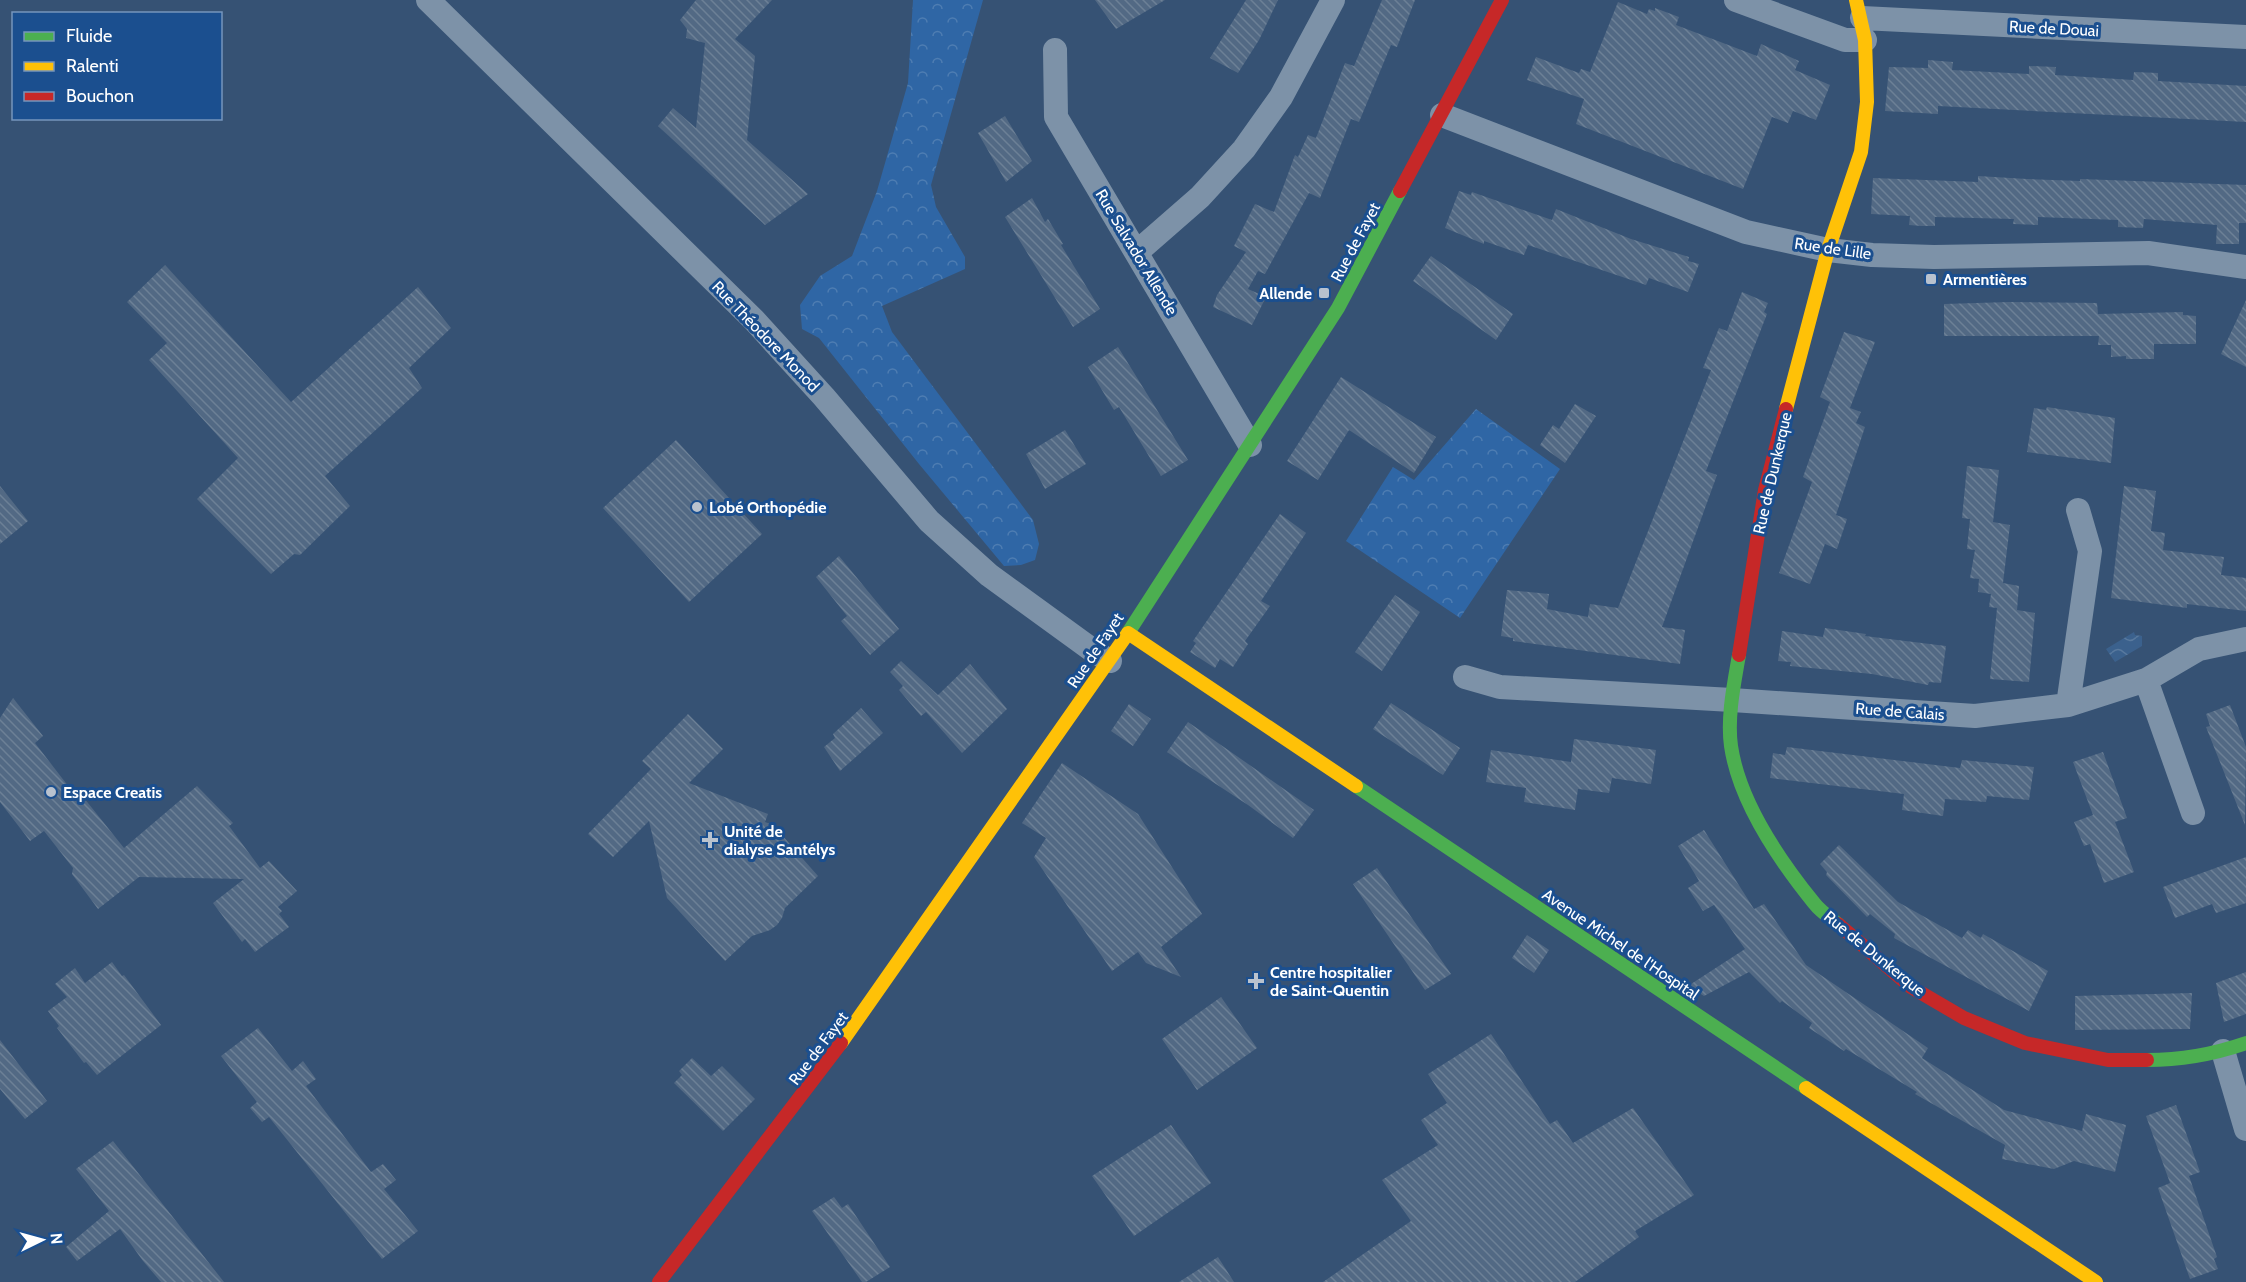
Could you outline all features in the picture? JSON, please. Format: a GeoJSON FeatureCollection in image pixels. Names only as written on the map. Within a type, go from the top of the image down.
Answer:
{"type":"FeatureCollection","features":[{"type":"Feature","properties":{"kind":"street","name":"Rue Théodore Monod"},"geometry":{"type":"LineString","coordinates":[[428,0],[754,320],[824,397],[929,521],[990,575],[1110,661]]}},
{"type":"Feature","properties":{"kind":"street"},"geometry":{"type":"LineString","coordinates":[[1137,252],[1200,197],[1244,150],[1281,97],[1333,0]]}},
{"type":"Feature","properties":{"kind":"street","name":"Rue de Fayet"},"geometry":{"type":"LineString","coordinates":[[660,1282],[861,1017],[1110,661],[1338,308],[1502,0]]}},
{"type":"Feature","properties":{"kind":"street","name":"Rue de Douai"},"geometry":{"type":"LineString","coordinates":[[1736,0],[1845,40],[1861,20],[2246,37]]}},
{"type":"Feature","properties":{"kind":"street","name":"Rue de Dunkerque"},"geometry":{"type":"LineString","coordinates":[[1861,20],[1867,102],[1861,152],[1828,250],[1765,490],[1732,700],[1731,745],[1747,801],[1777,851],[1815,905],[1911,987],[1964,1018],[2025,1043],[2108,1060],[2168,1060],[2223,1051],[2246,1042]]}},
{"type":"Feature","properties":{"kind":"street","name":"Rue Salvador Allende"},"geometry":{"type":"LineString","coordinates":[[1055,50],[1056,117],[1250,445]]}},
{"type":"Feature","properties":{"kind":"street","name":"Rue de Lille"},"geometry":{"type":"LineString","coordinates":[[1442,115],[1746,232],[1828,250],[1872,255],[1934,257],[2148,253],[2246,267]]}},
{"type":"Feature","properties":{"kind":"street"},"geometry":{"type":"LineString","coordinates":[[2068,705],[2090,551],[2078,510]]}},
{"type":"Feature","properties":{"kind":"street","name":"Avenue Michel de l'Hospital"},"geometry":{"type":"LineString","coordinates":[[1128,633],[2096,1282]]}},
{"type":"Feature","properties":{"kind":"street","name":"Rue de Calais"},"geometry":{"type":"LineString","coordinates":[[1732,700],[1975,716],[2068,705],[2146,680],[2199,648],[2246,639]]}},
{"type":"Feature","properties":{"kind":"street"},"geometry":{"type":"LineString","coordinates":[[1465,677],[1500,687],[1732,700]]}},
{"type":"Feature","properties":{"kind":"street"},"geometry":{"type":"LineString","coordinates":[[2146,680],[2193,813]]}},
{"type":"Feature","properties":{"kind":"street"},"geometry":{"type":"LineString","coordinates":[[2223,1051],[2246,1130]]}},
{"type":"Feature","properties":{"kind":"green space"},"geometry":{"type":"Polygon","coordinates":[[[913,0],[983,0],[931,185],[936,207],[965,257],[965,269],[882,306],[892,332],[1033,520],[1039,544],[1035,560],[1021,565],[1004,566],[819,338],[802,329],[800,305],[820,276],[852,256],[877,191],[908,83],[913,0]]]}},
{"type":"Feature","properties":{"kind":"green space"},"geometry":{"type":"Polygon","coordinates":[[[1476,409],[1560,469],[1460,618],[1346,541],[1393,467],[1414,480],[1476,409]]]}},
{"type":"Feature","properties":{"kind":"water"},"geometry":{"type":"Polygon","coordinates":[[[2134,632],[2135,635],[2142,636],[2142,646],[2115,662],[2106,649],[2134,632]]]}},
{"type":"Feature","properties":{"kind":"building"},"geometry":{"type":"Polygon","coordinates":[[[696,0],[772,0],[735,39],[755,56],[747,140],[808,194],[765,225],[658,126],[673,108],[696,128],[705,43],[686,38],[687,29],[680,20],[696,0]]]}},
{"type":"Feature","properties":{"kind":"building"},"geometry":{"type":"Polygon","coordinates":[[[1095,0],[1165,0],[1116,29],[1095,0]]]}},
{"type":"Feature","properties":{"kind":"building"},"geometry":{"type":"Polygon","coordinates":[[[1246,0],[1278,0],[1259,40],[1238,73],[1210,58],[1246,0]]]}},
{"type":"Feature","properties":{"kind":"building"},"geometry":{"type":"Polygon","coordinates":[[[1382,0],[1415,0],[1397,47],[1391,45],[1359,122],[1351,119],[1320,198],[1309,193],[1265,274],[1258,271],[1248,289],[1266,297],[1252,325],[1213,307],[1217,295],[1246,252],[1234,246],[1255,204],[1274,212],[1295,155],[1298,157],[1308,135],[1316,138],[1345,63],[1354,66],[1382,0]]]}},
{"type":"Feature","properties":{"kind":"building"},"geometry":{"type":"Polygon","coordinates":[[[1618,2],[1647,14],[1649,9],[1655,11],[1655,8],[1679,17],[1676,25],[1757,56],[1761,44],[1799,61],[1795,70],[1830,85],[1816,120],[1793,111],[1788,123],[1772,117],[1743,189],[1576,124],[1584,99],[1527,80],[1536,57],[1579,73],[1581,69],[1590,72],[1618,2]]]}},
{"type":"Feature","properties":{"kind":"building"},"geometry":{"type":"Polygon","coordinates":[[[1928,60],[1953,62],[1952,70],[2029,74],[2029,66],[2056,67],[2055,75],[2133,80],[2134,72],[2158,73],[2158,81],[2246,86],[2246,122],[1938,106],[1938,114],[1885,111],[1889,67],[1928,68],[1928,60]]]}},
{"type":"Feature","properties":{"kind":"building"},"geometry":{"type":"Polygon","coordinates":[[[1005,116],[1032,161],[1006,182],[978,133],[1005,116]]]}},
{"type":"Feature","properties":{"kind":"building"},"geometry":{"type":"Polygon","coordinates":[[[1978,176],[2246,185],[2246,223],[2239,223],[2239,244],[2216,244],[2217,225],[2144,219],[2143,228],[2118,227],[2118,220],[2038,217],[2038,225],[2013,224],[2014,219],[1935,217],[1935,226],[1921,226],[1909,225],[1910,216],[1871,214],[1873,178],[1978,182],[1978,176]]]}},
{"type":"Feature","properties":{"kind":"building"},"geometry":{"type":"Polygon","coordinates":[[[1459,191],[1471,195],[1472,192],[1552,220],[1556,209],[1631,239],[1689,257],[1688,261],[1699,264],[1688,292],[1649,278],[1646,285],[1528,245],[1524,255],[1484,241],[1484,244],[1445,228],[1459,191]]]}},
{"type":"Feature","properties":{"kind":"building"},"geometry":{"type":"Polygon","coordinates":[[[1032,198],[1045,222],[1048,219],[1100,309],[1073,327],[1005,217],[1032,198]]]}},
{"type":"Feature","properties":{"kind":"building"},"geometry":{"type":"Polygon","coordinates":[[[1431,256],[1513,314],[1496,340],[1413,281],[1431,256]]]}},
{"type":"Feature","properties":{"kind":"building"},"geometry":{"type":"Polygon","coordinates":[[[165,265],[291,402],[418,287],[451,328],[409,368],[422,388],[325,476],[350,506],[300,555],[294,554],[271,574],[197,499],[238,458],[149,360],[167,343],[127,302],[165,265]]]}},
{"type":"Feature","properties":{"kind":"building"},"geometry":{"type":"Polygon","coordinates":[[[1742,292],[1768,303],[1764,312],[1767,314],[1706,471],[1717,475],[1662,627],[1685,630],[1680,664],[1513,641],[1513,638],[1501,636],[1507,590],[1549,594],[1547,609],[1588,617],[1590,604],[1618,608],[1711,370],[1703,368],[1719,328],[1727,331],[1742,292]]]}},
{"type":"Feature","properties":{"kind":"building"},"geometry":{"type":"Polygon","coordinates":[[[2246,300],[2246,367],[2221,354],[2246,300]]]}},
{"type":"Feature","properties":{"kind":"building"},"geometry":{"type":"Polygon","coordinates":[[[2097,303],[2098,314],[2183,312],[2183,315],[2196,316],[2196,344],[2154,344],[2154,359],[2126,359],[2126,356],[2111,357],[2111,345],[2098,345],[2099,336],[1944,336],[1944,304],[2097,303]]]}},
{"type":"Feature","properties":{"kind":"building"},"geometry":{"type":"Polygon","coordinates":[[[1844,332],[1875,342],[1850,408],[1861,412],[1856,423],[1865,427],[1836,515],[1847,519],[1837,549],[1825,544],[1810,584],[1779,573],[1812,482],[1803,477],[1830,402],[1820,397],[1844,332]]]}},
{"type":"Feature","properties":{"kind":"building"},"geometry":{"type":"Polygon","coordinates":[[[1118,347],[1188,460],[1161,476],[1119,407],[1114,410],[1088,367],[1118,347]]]}},
{"type":"Feature","properties":{"kind":"building"},"geometry":{"type":"Polygon","coordinates":[[[1341,377],[1436,437],[1414,473],[1349,430],[1318,480],[1287,461],[1341,377]]]}},
{"type":"Feature","properties":{"kind":"building"},"geometry":{"type":"Polygon","coordinates":[[[1575,404],[1596,416],[1565,463],[1540,445],[1553,425],[1559,429],[1575,404]]]}},
{"type":"Feature","properties":{"kind":"building"},"geometry":{"type":"Polygon","coordinates":[[[2047,407],[2115,418],[2111,463],[2027,452],[2034,408],[2046,410],[2047,407]]]}},
{"type":"Feature","properties":{"kind":"building"},"geometry":{"type":"Polygon","coordinates":[[[1065,430],[1086,464],[1045,489],[1026,454],[1065,430]]]}},
{"type":"Feature","properties":{"kind":"building"},"geometry":{"type":"Polygon","coordinates":[[[676,440],[762,534],[689,602],[603,508],[676,440]]]}},
{"type":"Feature","properties":{"kind":"building"},"geometry":{"type":"Polygon","coordinates":[[[1967,466],[1999,470],[1993,522],[2010,525],[2003,583],[2019,586],[2017,610],[2035,613],[2029,682],[1990,679],[1997,608],[1989,607],[1991,594],[1978,592],[1979,579],[1970,578],[1975,550],[1967,549],[1970,519],[1962,518],[1967,466]]]}},
{"type":"Feature","properties":{"kind":"building"},"geometry":{"type":"Polygon","coordinates":[[[0,486],[28,521],[0,544],[0,486]]]}},
{"type":"Feature","properties":{"kind":"building"},"geometry":{"type":"Polygon","coordinates":[[[2124,486],[2156,491],[2151,531],[2165,533],[2163,550],[2224,557],[2221,575],[2246,578],[2246,611],[2187,604],[2187,608],[2111,598],[2124,486]]]}},
{"type":"Feature","properties":{"kind":"building"},"geometry":{"type":"Polygon","coordinates":[[[1280,514],[1306,533],[1261,601],[1270,606],[1245,641],[1248,644],[1233,667],[1220,659],[1215,668],[1190,652],[1196,643],[1193,641],[1280,514]]]}},
{"type":"Feature","properties":{"kind":"building"},"geometry":{"type":"Polygon","coordinates":[[[839,556],[899,629],[870,655],[841,621],[847,616],[816,577],[839,556]]]}},
{"type":"Feature","properties":{"kind":"building"},"geometry":{"type":"Polygon","coordinates":[[[1395,595],[1420,612],[1382,671],[1355,652],[1395,595]]]}},
{"type":"Feature","properties":{"kind":"building"},"geometry":{"type":"Polygon","coordinates":[[[1825,628],[1866,634],[1865,636],[1946,646],[1941,683],[1929,682],[1928,685],[1872,674],[1790,666],[1791,662],[1778,661],[1782,631],[1823,637],[1825,628]]]}},
{"type":"Feature","properties":{"kind":"building"},"geometry":{"type":"Polygon","coordinates":[[[901,661],[938,695],[970,664],[1007,709],[962,753],[926,712],[921,716],[899,690],[903,686],[890,672],[901,661]]]}},
{"type":"Feature","properties":{"kind":"building"},"geometry":{"type":"Polygon","coordinates":[[[13,698],[43,736],[35,743],[72,791],[76,788],[124,848],[197,786],[233,823],[229,826],[260,868],[269,861],[297,891],[278,907],[282,911],[279,914],[289,927],[255,952],[245,939],[242,942],[213,903],[244,879],[139,877],[98,909],[72,874],[73,868],[44,831],[30,841],[0,802],[0,718],[13,698]]]}},
{"type":"Feature","properties":{"kind":"building"},"geometry":{"type":"Polygon","coordinates":[[[1391,703],[1460,748],[1443,775],[1373,729],[1391,703]]]}},
{"type":"Feature","properties":{"kind":"building"},"geometry":{"type":"Polygon","coordinates":[[[1129,704],[1151,719],[1133,746],[1111,731],[1129,704]]]}},
{"type":"Feature","properties":{"kind":"building"},"geometry":{"type":"Polygon","coordinates":[[[2230,705],[2246,747],[2245,825],[2206,727],[2210,726],[2206,714],[2230,705]]]}},
{"type":"Feature","properties":{"kind":"building"},"geometry":{"type":"Polygon","coordinates":[[[861,708],[883,733],[840,771],[824,747],[835,738],[833,734],[861,708]]]}},
{"type":"Feature","properties":{"kind":"building"},"geometry":{"type":"Polygon","coordinates":[[[688,714],[723,749],[689,783],[768,814],[765,822],[773,825],[818,876],[785,908],[777,925],[752,936],[725,961],[667,898],[649,821],[613,857],[588,834],[651,769],[642,761],[688,714]]]}},
{"type":"Feature","properties":{"kind":"building"},"geometry":{"type":"Polygon","coordinates":[[[1188,722],[1314,810],[1293,838],[1248,805],[1167,752],[1188,722]]]}},
{"type":"Feature","properties":{"kind":"building"},"geometry":{"type":"Polygon","coordinates":[[[1574,739],[1656,750],[1651,784],[1612,778],[1609,793],[1578,789],[1575,810],[1524,802],[1526,788],[1486,782],[1491,750],[1571,762],[1574,739]]]}},
{"type":"Feature","properties":{"kind":"building"},"geometry":{"type":"Polygon","coordinates":[[[1787,747],[1960,768],[1962,760],[2034,767],[2029,800],[1987,796],[1986,802],[1945,799],[1943,816],[1902,810],[1904,794],[1770,778],[1773,753],[1785,755],[1787,747]]]}},
{"type":"Feature","properties":{"kind":"building"},"geometry":{"type":"Polygon","coordinates":[[[2103,752],[2127,818],[2115,822],[2134,872],[2104,883],[2090,844],[2084,846],[2074,822],[2093,815],[2073,762],[2103,752]]]}},
{"type":"Feature","properties":{"kind":"building"},"geometry":{"type":"Polygon","coordinates":[[[1062,763],[1138,814],[1202,914],[1161,947],[1181,977],[1146,963],[1138,952],[1112,971],[1034,857],[1046,838],[1022,823],[1062,763]]]}},
{"type":"Feature","properties":{"kind":"building"},"geometry":{"type":"Polygon","coordinates":[[[1704,830],[1754,909],[1764,904],[1806,965],[1928,1048],[1922,1058],[2004,1110],[2082,1131],[2086,1114],[2126,1125],[2115,1172],[2074,1161],[2054,1169],[2002,1159],[2005,1145],[1915,1094],[1917,1092],[1846,1049],[1844,1051],[1809,1028],[1812,1023],[1782,1001],[1780,1003],[1749,972],[1704,996],[1688,986],[1745,949],[1714,905],[1703,911],[1688,888],[1699,881],[1678,846],[1704,830]]]}},
{"type":"Feature","properties":{"kind":"building"},"geometry":{"type":"Polygon","coordinates":[[[1839,845],[1898,902],[1962,938],[1968,930],[1981,938],[1983,934],[2048,971],[2029,1011],[1894,938],[1895,934],[1870,914],[1867,917],[1826,875],[1827,872],[1820,864],[1839,845]]]}},
{"type":"Feature","properties":{"kind":"building"},"geometry":{"type":"Polygon","coordinates":[[[2246,857],[2246,903],[2216,913],[2212,904],[2175,918],[2163,887],[2246,857]]]}},
{"type":"Feature","properties":{"kind":"building"},"geometry":{"type":"Polygon","coordinates":[[[1377,868],[1451,974],[1425,990],[1353,884],[1377,868]]]}},
{"type":"Feature","properties":{"kind":"building"},"geometry":{"type":"Polygon","coordinates":[[[1527,935],[1549,950],[1534,973],[1512,958],[1527,935]]]}},
{"type":"Feature","properties":{"kind":"building"},"geometry":{"type":"Polygon","coordinates":[[[112,962],[161,1025],[97,1075],[86,1062],[84,1063],[57,1028],[59,1026],[48,1011],[67,997],[55,984],[75,968],[85,983],[112,962]]]}},
{"type":"Feature","properties":{"kind":"building"},"geometry":{"type":"Polygon","coordinates":[[[2246,972],[2246,1014],[2224,1022],[2216,983],[2246,972]]]}},
{"type":"Feature","properties":{"kind":"building"},"geometry":{"type":"Polygon","coordinates":[[[2192,993],[2190,1029],[2075,1030],[2075,996],[2192,993]]]}},
{"type":"Feature","properties":{"kind":"building"},"geometry":{"type":"Polygon","coordinates":[[[1221,997],[1257,1048],[1197,1090],[1162,1039],[1221,997]]]}},
{"type":"Feature","properties":{"kind":"building"},"geometry":{"type":"Polygon","coordinates":[[[258,1028],[292,1071],[303,1061],[316,1079],[306,1086],[371,1172],[383,1164],[396,1180],[384,1189],[418,1231],[382,1259],[269,1117],[262,1122],[250,1108],[257,1102],[221,1056],[258,1028]]]}},
{"type":"Feature","properties":{"kind":"building"},"geometry":{"type":"Polygon","coordinates":[[[1491,1034],[1550,1124],[1557,1120],[1573,1143],[1633,1108],[1694,1195],[1635,1231],[1639,1237],[1575,1282],[1323,1282],[1411,1221],[1382,1180],[1438,1145],[1421,1120],[1447,1103],[1428,1074],[1491,1034]]]}},
{"type":"Feature","properties":{"kind":"building"},"geometry":{"type":"Polygon","coordinates":[[[0,1040],[47,1101],[25,1119],[0,1089],[0,1040]]]}},
{"type":"Feature","properties":{"kind":"building"},"geometry":{"type":"Polygon","coordinates":[[[692,1058],[711,1076],[722,1066],[755,1099],[723,1131],[674,1083],[682,1075],[679,1071],[692,1058]]]}},
{"type":"Feature","properties":{"kind":"building"},"geometry":{"type":"Polygon","coordinates":[[[2176,1105],[2200,1172],[2189,1176],[2217,1257],[2214,1259],[2218,1269],[2190,1279],[2158,1188],[2170,1183],[2146,1116],[2176,1105]]]}},
{"type":"Feature","properties":{"kind":"building"},"geometry":{"type":"Polygon","coordinates":[[[1171,1125],[1211,1183],[1134,1236],[1092,1176],[1171,1125]]]}},
{"type":"Feature","properties":{"kind":"building"},"geometry":{"type":"Polygon","coordinates":[[[113,1141],[224,1282],[161,1282],[120,1229],[77,1261],[66,1247],[109,1211],[76,1169],[113,1141]]]}},
{"type":"Feature","properties":{"kind":"building"},"geometry":{"type":"Polygon","coordinates":[[[834,1197],[842,1208],[848,1204],[890,1267],[866,1282],[862,1282],[812,1211],[834,1197]]]}},
{"type":"Feature","properties":{"kind":"building"},"geometry":{"type":"Polygon","coordinates":[[[1218,1257],[1234,1282],[1179,1282],[1218,1257]]]}},
{"type":"Feature","properties":{"kind":"traffic: fast"},"geometry":{"type":"LineString","coordinates":[[1126,636],[1338,308],[1400,191]]}},
{"type":"Feature","properties":{"kind":"traffic: fast"},"geometry":{"type":"LineString","coordinates":[[1739,655],[1730,724],[1735,767],[1752,809],[1775,849],[1816,906],[1838,924]]}},
{"type":"Feature","properties":{"kind":"traffic: fast"},"geometry":{"type":"LineString","coordinates":[[1356,786],[1806,1088]]}},
{"type":"Feature","properties":{"kind":"traffic: fast"},"geometry":{"type":"LineString","coordinates":[[2147,1060],[2197,1056],[2246,1043]]}},
{"type":"Feature","properties":{"kind":"traffic: slow"},"geometry":{"type":"LineString","coordinates":[[1786,409],[1828,250],[1861,152],[1867,102],[1865,40],[1856,0]]}},
{"type":"Feature","properties":{"kind":"traffic: slow"},"geometry":{"type":"LineString","coordinates":[[1128,633],[1356,786]]}},
{"type":"Feature","properties":{"kind":"traffic: slow"},"geometry":{"type":"LineString","coordinates":[[841,1043],[1126,636]]}},
{"type":"Feature","properties":{"kind":"traffic: slow"},"geometry":{"type":"LineString","coordinates":[[1806,1088],[2096,1282]]}},
{"type":"Feature","properties":{"kind":"traffic: jam"},"geometry":{"type":"LineString","coordinates":[[1400,191],[1502,0]]}},
{"type":"Feature","properties":{"kind":"traffic: jam"},"geometry":{"type":"LineString","coordinates":[[1739,655],[1765,490],[1786,409]]}},
{"type":"Feature","properties":{"kind":"traffic: jam"},"geometry":{"type":"LineString","coordinates":[[1838,924],[1911,987],[1964,1018],[2025,1043],[2108,1060],[2147,1060]]}},
{"type":"Feature","properties":{"kind":"traffic: jam"},"geometry":{"type":"LineString","coordinates":[[659,1282],[841,1043]]}},
{"type":"Feature","properties":{"kind":"place","name":"Armentières"},"geometry":{"type":"Point","coordinates":[1931,279]}},
{"type":"Feature","properties":{"kind":"place","name":"Allende"},"geometry":{"type":"Point","coordinates":[1324,293]}},
{"type":"Feature","properties":{"kind":"place","name":"Lobé Orthopédie"},"geometry":{"type":"Point","coordinates":[697,507]}},
{"type":"Feature","properties":{"kind":"place","name":"Espace Creatis"},"geometry":{"type":"Point","coordinates":[51,792]}},
{"type":"Feature","properties":{"kind":"place","name":"Unité de dialyse Santélys"},"geometry":{"type":"Point","coordinates":[710,840]}},
{"type":"Feature","properties":{"kind":"place","name":"Centre hospitalier de Saint-Quentin"},"geometry":{"type":"Point","coordinates":[1256,981]}}]}
